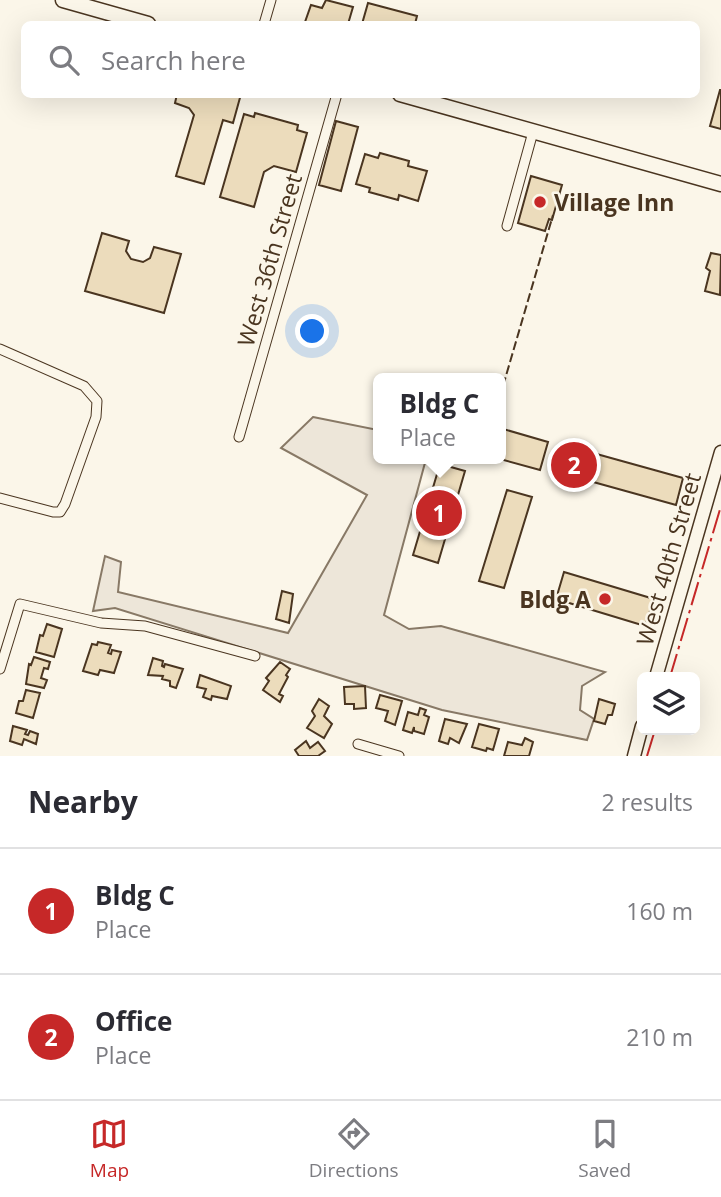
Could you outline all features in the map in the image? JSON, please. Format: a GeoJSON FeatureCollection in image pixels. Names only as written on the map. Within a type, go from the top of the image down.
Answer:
{"type":"FeatureCollection","features":[{"type":"Feature","properties":{"kind":"main road"},"geometry":{"type":"LineString","coordinates":[[63,0],[137,21]]}},
{"type":"Feature","properties":{"kind":"main road"},"geometry":{"type":"LineString","coordinates":[[414,98],[721,184]]}},
{"type":"Feature","properties":{"kind":"street"},"geometry":{"type":"LineString","coordinates":[[265,21],[271,0]]}},
{"type":"Feature","properties":{"kind":"street","name":"West 36th Street"},"geometry":{"type":"LineString","coordinates":[[239,437],[336,98]]}},
{"type":"Feature","properties":{"kind":"street"},"geometry":{"type":"LineString","coordinates":[[507,226],[533,132]]}},
{"type":"Feature","properties":{"kind":"street"},"geometry":{"type":"LineString","coordinates":[[0,349],[84,386],[97,401],[96,417],[60,512],[0,498]]}},
{"type":"Feature","properties":{"kind":"street","name":"West 40th Street"},"geometry":{"type":"LineString","coordinates":[[657,672],[721,452]]}},
{"type":"Feature","properties":{"kind":"street"},"geometry":{"type":"LineString","coordinates":[[0,669],[20,604],[101,623],[145,626],[255,656]]}},
{"type":"Feature","properties":{"kind":"street"},"geometry":{"type":"LineString","coordinates":[[634,756],[640,735]]}},
{"type":"Feature","properties":{"kind":"street"},"geometry":{"type":"LineString","coordinates":[[358,744],[399,756]]}},
{"type":"Feature","properties":{"kind":"shaded area"},"geometry":{"type":"Polygon","coordinates":[[[313,417],[373,429],[373,464],[425,464],[384,615],[409,629],[441,626],[605,672],[582,686],[580,710],[594,719],[587,740],[442,710],[115,608],[93,611],[105,556],[121,562],[118,592],[288,633],[367,495],[281,448],[313,417]]]}},
{"type":"Feature","properties":{"kind":"building"},"geometry":{"type":"Polygon","coordinates":[[[326,0],[353,7],[349,21],[305,21],[311,5],[322,8],[326,0]]]}},
{"type":"Feature","properties":{"kind":"building"},"geometry":{"type":"Polygon","coordinates":[[[368,3],[417,16],[416,21],[363,21],[368,3]]]}},
{"type":"Feature","properties":{"kind":"building"},"geometry":{"type":"Polygon","coordinates":[[[721,90],[721,129],[710,126],[721,90]]]}},
{"type":"Feature","properties":{"kind":"building"},"geometry":{"type":"Polygon","coordinates":[[[176,98],[240,98],[233,123],[223,120],[204,184],[176,176],[194,115],[189,108],[175,103],[176,98]]]}},
{"type":"Feature","properties":{"kind":"building"},"geometry":{"type":"Polygon","coordinates":[[[255,113],[298,125],[297,130],[307,133],[296,172],[274,166],[264,172],[254,207],[220,197],[244,114],[254,117],[255,113]]]}},
{"type":"Feature","properties":{"kind":"building"},"geometry":{"type":"Polygon","coordinates":[[[336,121],[358,127],[341,191],[319,185],[336,121]]]}},
{"type":"Feature","properties":{"kind":"building"},"geometry":{"type":"Polygon","coordinates":[[[380,153],[409,161],[408,166],[427,171],[418,201],[399,195],[398,200],[369,192],[370,188],[356,184],[365,154],[378,158],[380,153]]]}},
{"type":"Feature","properties":{"kind":"building","name":"Village Inn"},"geometry":{"type":"Polygon","coordinates":[[[531,176],[562,185],[552,220],[549,219],[545,231],[518,223],[531,176]]]}},
{"type":"Feature","properties":{"kind":"building"},"geometry":{"type":"Polygon","coordinates":[[[102,233],[129,241],[126,251],[131,259],[143,262],[150,258],[154,247],[181,254],[164,313],[85,291],[102,233]]]}},
{"type":"Feature","properties":{"kind":"building"},"geometry":{"type":"Polygon","coordinates":[[[711,253],[721,255],[720,295],[705,291],[710,271],[706,268],[711,253]]]}},
{"type":"Feature","properties":{"kind":"building"},"geometry":{"type":"Polygon","coordinates":[[[506,430],[548,442],[540,470],[506,461],[506,430]]]}},
{"type":"Feature","properties":{"kind":"building"},"geometry":{"type":"Polygon","coordinates":[[[569,450],[587,455],[581,480],[560,474],[569,450]]]}},
{"type":"Feature","properties":{"kind":"building"},"geometry":{"type":"Polygon","coordinates":[[[593,453],[683,478],[676,505],[586,480],[593,453]]]}},
{"type":"Feature","properties":{"kind":"building"},"geometry":{"type":"Polygon","coordinates":[[[440,464],[465,471],[438,563],[413,555],[440,464]]]}},
{"type":"Feature","properties":{"kind":"building"},"geometry":{"type":"Polygon","coordinates":[[[507,490],[532,497],[504,588],[479,581],[507,490]]]}},
{"type":"Feature","properties":{"kind":"building","name":"Bldg A"},"geometry":{"type":"Polygon","coordinates":[[[564,572],[654,599],[645,626],[556,599],[564,572]]]}},
{"type":"Feature","properties":{"kind":"building"},"geometry":{"type":"Polygon","coordinates":[[[282,591],[293,594],[289,623],[276,619],[282,591]]]}},
{"type":"Feature","properties":{"kind":"building"},"geometry":{"type":"Polygon","coordinates":[[[47,624],[62,629],[54,657],[36,652],[40,635],[43,636],[47,624]]]}},
{"type":"Feature","properties":{"kind":"building"},"geometry":{"type":"Polygon","coordinates":[[[98,642],[111,645],[108,653],[111,654],[112,650],[121,652],[114,673],[100,670],[98,675],[83,671],[92,644],[97,645],[98,642]]]}},
{"type":"Feature","properties":{"kind":"building"},"geometry":{"type":"Polygon","coordinates":[[[34,657],[50,662],[48,669],[44,668],[41,678],[47,680],[44,688],[26,684],[29,664],[31,665],[34,657]]]}},
{"type":"Feature","properties":{"kind":"building"},"geometry":{"type":"Polygon","coordinates":[[[153,658],[163,661],[164,667],[165,664],[183,669],[176,688],[170,686],[170,681],[162,679],[163,676],[148,675],[153,658]]]}},
{"type":"Feature","properties":{"kind":"building"},"geometry":{"type":"Polygon","coordinates":[[[280,662],[290,669],[279,694],[283,696],[280,702],[263,690],[269,681],[266,678],[280,662]]]}},
{"type":"Feature","properties":{"kind":"building"},"geometry":{"type":"Polygon","coordinates":[[[200,675],[231,686],[227,699],[212,696],[211,700],[203,697],[206,689],[197,687],[200,675]]]}},
{"type":"Feature","properties":{"kind":"building"},"geometry":{"type":"Polygon","coordinates":[[[365,686],[366,708],[354,709],[354,704],[345,704],[344,687],[365,686]]]}},
{"type":"Feature","properties":{"kind":"building"},"geometry":{"type":"Polygon","coordinates":[[[26,690],[40,693],[33,718],[16,713],[26,690]]]}},
{"type":"Feature","properties":{"kind":"building"},"geometry":{"type":"Polygon","coordinates":[[[380,695],[402,701],[395,725],[385,721],[388,711],[376,708],[380,695]]]}},
{"type":"Feature","properties":{"kind":"building"},"geometry":{"type":"Polygon","coordinates":[[[319,699],[329,706],[324,716],[332,724],[324,738],[307,728],[315,716],[312,711],[319,699]]]}},
{"type":"Feature","properties":{"kind":"building"},"geometry":{"type":"Polygon","coordinates":[[[599,699],[615,704],[612,715],[608,715],[605,724],[594,721],[599,699]]]}},
{"type":"Feature","properties":{"kind":"building"},"geometry":{"type":"Polygon","coordinates":[[[420,708],[426,710],[424,715],[429,717],[424,734],[414,731],[414,727],[412,733],[403,730],[408,712],[418,715],[420,708]]]}},
{"type":"Feature","properties":{"kind":"building"},"geometry":{"type":"Polygon","coordinates":[[[445,719],[467,724],[459,743],[450,738],[448,744],[439,741],[445,719]]]}},
{"type":"Feature","properties":{"kind":"building"},"geometry":{"type":"Polygon","coordinates":[[[479,724],[499,729],[493,750],[472,747],[479,724]]]}},
{"type":"Feature","properties":{"kind":"building"},"geometry":{"type":"Polygon","coordinates":[[[13,726],[27,730],[25,734],[28,735],[30,731],[38,734],[36,744],[24,739],[22,745],[10,741],[13,726]]]}},
{"type":"Feature","properties":{"kind":"building"},"geometry":{"type":"Polygon","coordinates":[[[525,738],[533,742],[529,756],[504,756],[508,742],[522,745],[525,738]]]}},
{"type":"Feature","properties":{"kind":"building"},"geometry":{"type":"Polygon","coordinates":[[[306,741],[310,748],[318,742],[325,751],[318,756],[299,756],[295,750],[306,741]]]}},
{"type":"Feature","properties":{"kind":"fence"},"geometry":{"type":"LineString","coordinates":[[506,376],[553,215]]}},
{"type":"Feature","properties":{"kind":"power"},"geometry":{"type":"LineString","coordinates":[[671,672],[721,506]]}},
{"type":"Feature","properties":{"kind":"power"},"geometry":{"type":"LineString","coordinates":[[647,756],[653,735]]}},
{"type":"Feature","properties":{"kind":"place","name":"Village Inn"},"geometry":{"type":"Point","coordinates":[540,202]}},
{"type":"Feature","properties":{"kind":"place","name":"Office"},"geometry":{"type":"Point","coordinates":[574,465]}},
{"type":"Feature","properties":{"kind":"place","name":"Bldg C"},"geometry":{"type":"Point","coordinates":[439,513]}},
{"type":"Feature","properties":{"kind":"place","name":"Bldg A"},"geometry":{"type":"Point","coordinates":[605,599]}}]}
